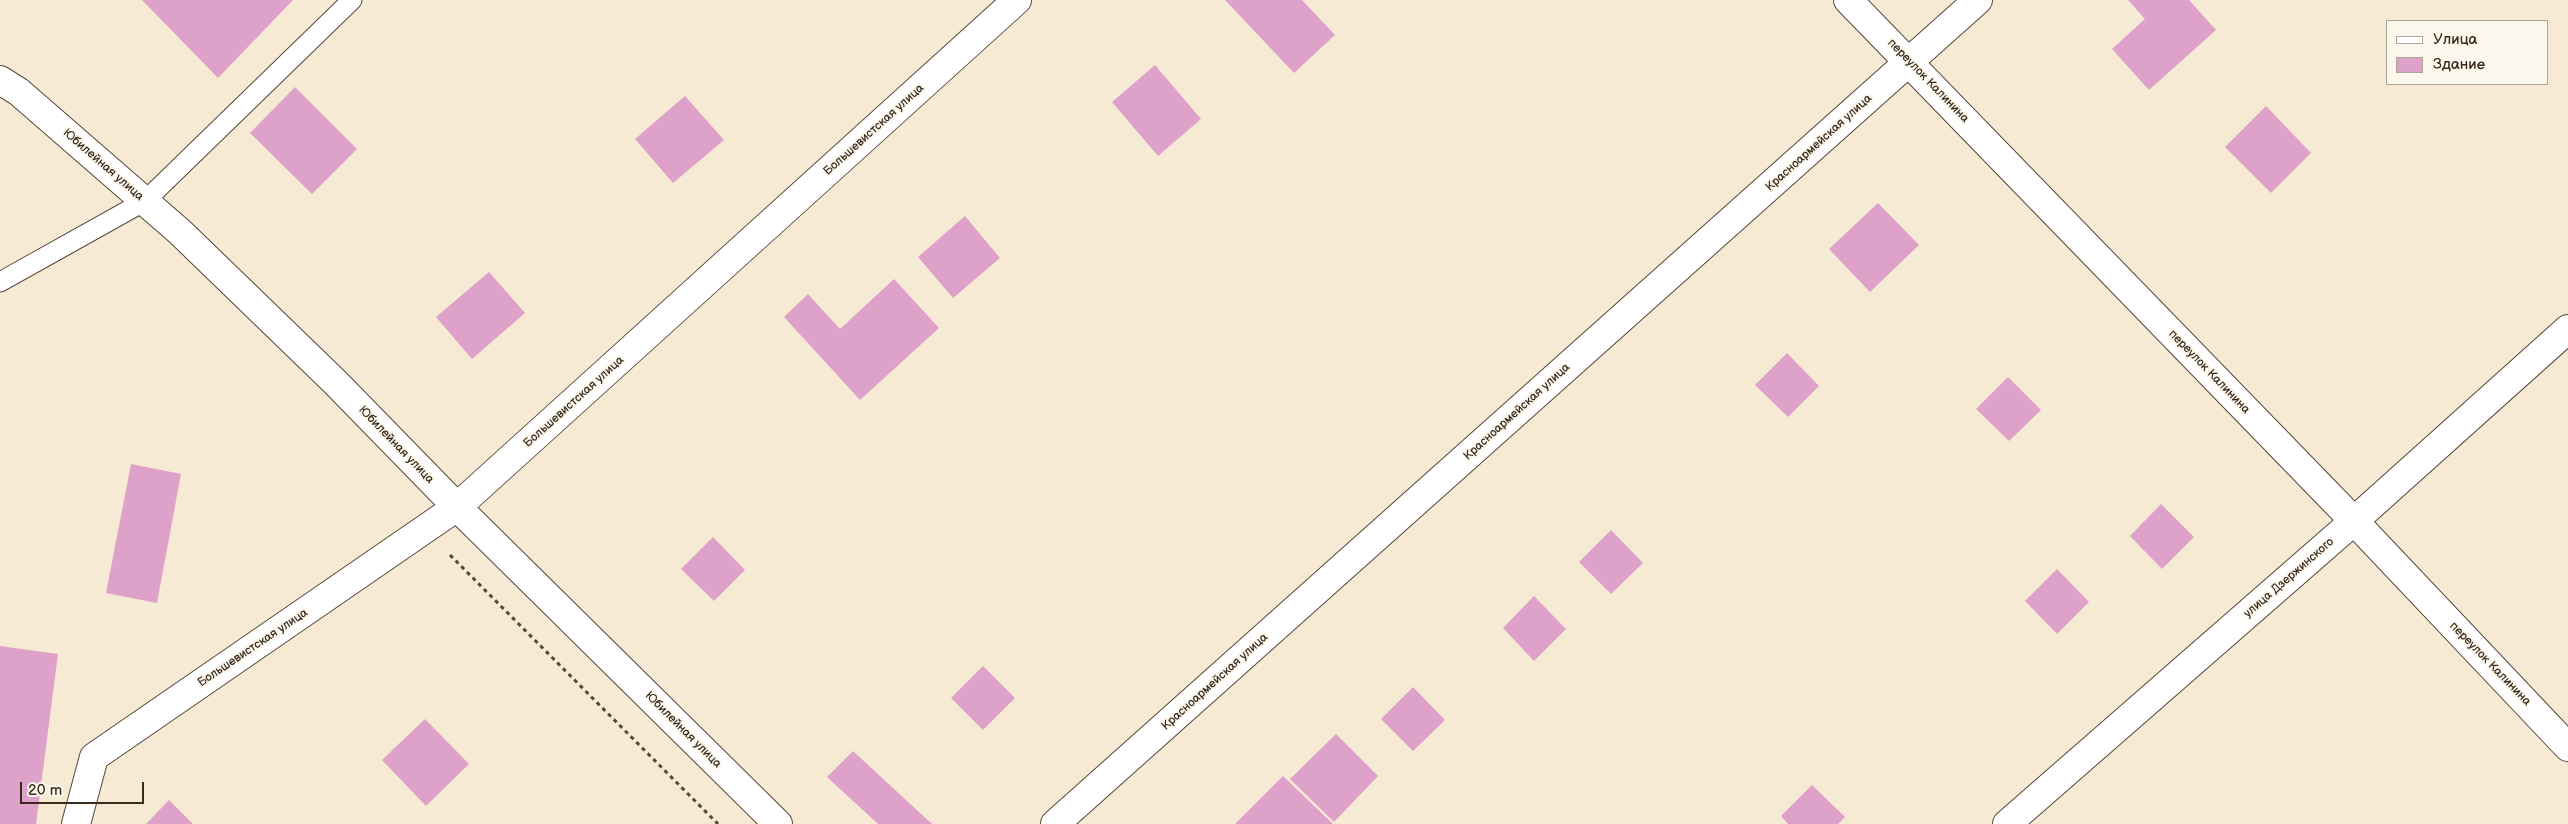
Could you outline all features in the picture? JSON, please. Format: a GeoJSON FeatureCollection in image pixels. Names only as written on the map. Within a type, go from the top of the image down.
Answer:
{"type":"FeatureCollection","features":[{"type":"Feature","properties":{"kind":"street","name":"Большевистская улица"},"geometry":{"type":"LineString","coordinates":[[76,824],[94,757],[457,507],[1017,0]]}},
{"type":"Feature","properties":{"kind":"street","name":"переулок Калинина"},"geometry":{"type":"LineString","coordinates":[[1848,0],[2354,522],[2568,747]]}},
{"type":"Feature","properties":{"kind":"street","name":"Красноармейская улица"},"geometry":{"type":"LineString","coordinates":[[1055,824],[1978,0]]}},
{"type":"Feature","properties":{"kind":"street","name":"Юбилейная улица"},"geometry":{"type":"LineString","coordinates":[[0,80],[19,92],[145,201],[336,383],[457,507],[778,824]]}},
{"type":"Feature","properties":{"kind":"street","name":"улица Дзержинского"},"geometry":{"type":"LineString","coordinates":[[2007,824],[2354,522],[2568,328]]}},
{"type":"Feature","properties":{"kind":"lane"},"geometry":{"type":"LineString","coordinates":[[0,282],[145,201],[352,0]]}},
{"type":"Feature","properties":{"kind":"path"},"geometry":{"type":"LineString","coordinates":[[424,530],[718,824]]}},
{"type":"Feature","properties":{"kind":"building"},"geometry":{"type":"Polygon","coordinates":[[[142,0],[293,0],[218,78],[142,0]]]}},
{"type":"Feature","properties":{"kind":"building"},"geometry":{"type":"Polygon","coordinates":[[[1225,0],[1302,0],[1335,35],[1294,73],[1225,0]]]}},
{"type":"Feature","properties":{"kind":"building"},"geometry":{"type":"Polygon","coordinates":[[[2128,0],[2189,0],[2216,30],[2149,90],[2112,49],[2145,19],[2128,0]]]}},
{"type":"Feature","properties":{"kind":"building"},"geometry":{"type":"Polygon","coordinates":[[[1155,65],[1201,119],[1158,156],[1112,102],[1155,65]]]}},
{"type":"Feature","properties":{"kind":"building"},"geometry":{"type":"Polygon","coordinates":[[[295,87],[357,149],[312,194],[250,133],[295,87]]]}},
{"type":"Feature","properties":{"kind":"building"},"geometry":{"type":"Polygon","coordinates":[[[685,96],[724,140],[673,183],[635,139],[685,96]]]}},
{"type":"Feature","properties":{"kind":"building"},"geometry":{"type":"Polygon","coordinates":[[[2266,106],[2311,153],[2271,193],[2225,147],[2266,106]]]}},
{"type":"Feature","properties":{"kind":"building"},"geometry":{"type":"Polygon","coordinates":[[[1878,203],[1919,245],[1870,292],[1829,249],[1878,203]]]}},
{"type":"Feature","properties":{"kind":"building"},"geometry":{"type":"Polygon","coordinates":[[[965,216],[1000,258],[953,298],[918,257],[965,216]]]}},
{"type":"Feature","properties":{"kind":"building"},"geometry":{"type":"Polygon","coordinates":[[[489,272],[525,313],[472,359],[436,317],[489,272]]]}},
{"type":"Feature","properties":{"kind":"building"},"geometry":{"type":"Polygon","coordinates":[[[894,279],[939,328],[860,400],[784,317],[808,294],[840,329],[894,279]]]}},
{"type":"Feature","properties":{"kind":"building"},"geometry":{"type":"Polygon","coordinates":[[[1787,353],[1819,386],[1788,417],[1755,385],[1787,353]]]}},
{"type":"Feature","properties":{"kind":"building"},"geometry":{"type":"Polygon","coordinates":[[[2008,377],[2041,410],[2009,441],[1976,409],[2008,377]]]}},
{"type":"Feature","properties":{"kind":"building"},"geometry":{"type":"Polygon","coordinates":[[[131,464],[181,474],[157,603],[106,593],[131,464]]]}},
{"type":"Feature","properties":{"kind":"building"},"geometry":{"type":"Polygon","coordinates":[[[2161,504],[2194,537],[2162,569],[2130,536],[2161,504]]]}},
{"type":"Feature","properties":{"kind":"building"},"geometry":{"type":"Polygon","coordinates":[[[1611,530],[1643,563],[1611,594],[1579,562],[1611,530]]]}},
{"type":"Feature","properties":{"kind":"building"},"geometry":{"type":"Polygon","coordinates":[[[713,537],[745,570],[714,601],[681,569],[713,537]]]}},
{"type":"Feature","properties":{"kind":"building"},"geometry":{"type":"Polygon","coordinates":[[[2057,569],[2089,602],[2057,634],[2025,601],[2057,569]]]}},
{"type":"Feature","properties":{"kind":"building"},"geometry":{"type":"Polygon","coordinates":[[[1534,596],[1566,629],[1534,661],[1503,628],[1534,596]]]}},
{"type":"Feature","properties":{"kind":"building"},"geometry":{"type":"Polygon","coordinates":[[[0,646],[58,654],[36,824],[0,824],[0,646]]]}},
{"type":"Feature","properties":{"kind":"building"},"geometry":{"type":"Polygon","coordinates":[[[983,666],[1015,698],[983,730],[951,698],[983,666]]]}},
{"type":"Feature","properties":{"kind":"building"},"geometry":{"type":"Polygon","coordinates":[[[1413,687],[1445,720],[1413,751],[1381,719],[1413,687]]]}},
{"type":"Feature","properties":{"kind":"building"},"geometry":{"type":"Polygon","coordinates":[[[425,719],[469,764],[426,806],[382,760],[425,719]]]}},
{"type":"Feature","properties":{"kind":"building"},"geometry":{"type":"Polygon","coordinates":[[[1336,734],[1378,776],[1334,822],[1290,779],[1336,734]]]}},
{"type":"Feature","properties":{"kind":"building"},"geometry":{"type":"Polygon","coordinates":[[[853,751],[932,824],[878,824],[827,777],[853,751]]]}},
{"type":"Feature","properties":{"kind":"building"},"geometry":{"type":"Polygon","coordinates":[[[1283,776],[1333,824],[1235,824],[1283,776]]]}},
{"type":"Feature","properties":{"kind":"building"},"geometry":{"type":"Polygon","coordinates":[[[1812,785],[1845,817],[1838,824],[1788,824],[1781,816],[1812,785]]]}},
{"type":"Feature","properties":{"kind":"building"},"geometry":{"type":"Polygon","coordinates":[[[169,800],[193,824],[146,824],[169,800]]]}}]}
